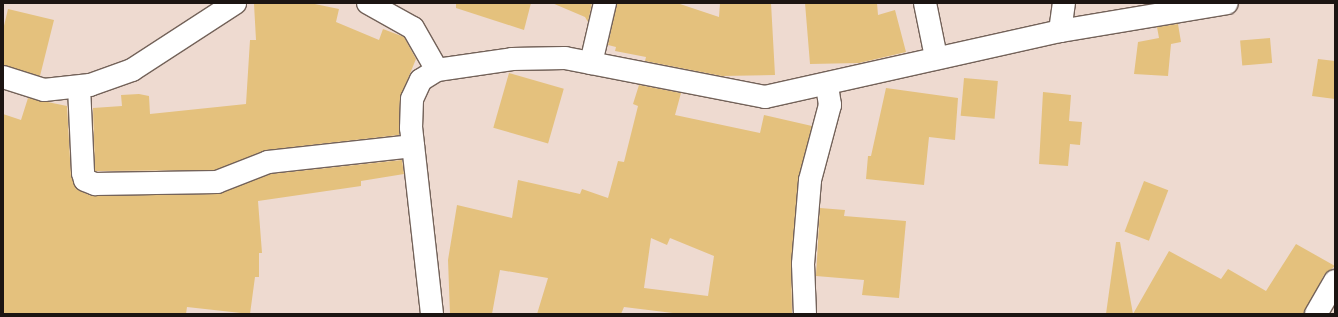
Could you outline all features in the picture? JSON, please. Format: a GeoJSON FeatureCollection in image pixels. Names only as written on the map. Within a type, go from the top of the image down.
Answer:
{"type":"FeatureCollection","features":[{"type":"Feature","properties":{"kind":"street"},"geometry":{"type":"LineString","coordinates":[[3,77],[44,90],[79,87],[132,70],[235,3]]}},
{"type":"Feature","properties":{"kind":"street"},"geometry":{"type":"LineString","coordinates":[[368,3],[413,28],[437,70]]}},
{"type":"Feature","properties":{"kind":"street"},"geometry":{"type":"LineString","coordinates":[[591,63],[605,3]]}},
{"type":"Feature","properties":{"kind":"street"},"geometry":{"type":"LineString","coordinates":[[925,3],[936,57]]}},
{"type":"Feature","properties":{"kind":"street"},"geometry":{"type":"LineString","coordinates":[[1060,31],[1064,3]]}},
{"type":"Feature","properties":{"kind":"street"},"geometry":{"type":"LineString","coordinates":[[432,314],[413,146],[412,99],[421,80],[437,70],[512,59],[565,58],[750,96],[765,97],[827,85],[936,57],[1060,31],[1227,3]]}},
{"type":"Feature","properties":{"kind":"street"},"geometry":{"type":"LineString","coordinates":[[805,314],[803,264],[810,180],[830,105],[827,85]]}},
{"type":"Feature","properties":{"kind":"street"},"geometry":{"type":"LineString","coordinates":[[79,87],[83,173],[85,180],[95,184],[217,182],[268,162],[413,146]]}},
{"type":"Feature","properties":{"kind":"street"},"geometry":{"type":"LineString","coordinates":[[1316,314],[1335,281]]}},
{"type":"Feature","properties":{"kind":"building"},"geometry":{"type":"Polygon","coordinates":[[[310,3],[339,9],[336,22],[379,40],[383,29],[404,37],[416,59],[400,98],[399,135],[266,150],[215,170],[95,171],[93,108],[122,106],[121,95],[139,94],[149,96],[150,114],[246,104],[250,40],[256,40],[254,4],[310,3]]]}},
{"type":"Feature","properties":{"kind":"building"},"geometry":{"type":"Polygon","coordinates":[[[456,3],[531,3],[524,30],[456,8],[456,3]]]}},
{"type":"Feature","properties":{"kind":"building"},"geometry":{"type":"Polygon","coordinates":[[[552,3],[592,3],[588,22],[585,17],[552,3]]]}},
{"type":"Feature","properties":{"kind":"building"},"geometry":{"type":"Polygon","coordinates":[[[617,3],[677,3],[719,17],[720,3],[771,3],[775,75],[722,76],[645,61],[646,57],[615,51],[616,47],[608,45],[617,3]]]}},
{"type":"Feature","properties":{"kind":"building"},"geometry":{"type":"Polygon","coordinates":[[[805,3],[877,3],[878,15],[895,10],[906,52],[859,63],[810,64],[805,3]]]}},
{"type":"Feature","properties":{"kind":"building"},"geometry":{"type":"Polygon","coordinates":[[[8,9],[54,20],[40,76],[3,65],[3,30],[8,9]]]}},
{"type":"Feature","properties":{"kind":"building"},"geometry":{"type":"Polygon","coordinates":[[[1178,24],[1181,42],[1171,44],[1168,76],[1134,74],[1138,42],[1159,38],[1157,27],[1178,24]]]}},
{"type":"Feature","properties":{"kind":"building"},"geometry":{"type":"Polygon","coordinates":[[[1270,38],[1272,63],[1242,66],[1240,41],[1270,38]]]}},
{"type":"Feature","properties":{"kind":"building"},"geometry":{"type":"Polygon","coordinates":[[[1318,59],[1335,61],[1335,99],[1312,96],[1318,59]]]}},
{"type":"Feature","properties":{"kind":"building"},"geometry":{"type":"Polygon","coordinates":[[[509,73],[564,89],[548,144],[493,128],[509,73]]]}},
{"type":"Feature","properties":{"kind":"building"},"geometry":{"type":"Polygon","coordinates":[[[964,78],[998,81],[995,119],[961,116],[964,78]]]}},
{"type":"Feature","properties":{"kind":"building"},"geometry":{"type":"Polygon","coordinates":[[[639,85],[681,93],[675,115],[760,133],[764,115],[812,126],[798,179],[791,263],[792,314],[681,314],[624,307],[621,314],[537,314],[548,278],[500,270],[492,314],[450,314],[448,260],[457,205],[512,218],[518,180],[580,194],[582,189],[608,198],[618,161],[624,162],[638,106],[633,104],[639,85]],[[651,238],[644,288],[708,296],[714,256],[670,238],[667,245],[651,238]]]}},
{"type":"Feature","properties":{"kind":"building"},"geometry":{"type":"Polygon","coordinates":[[[886,88],[958,98],[955,140],[929,137],[924,185],[866,179],[868,156],[871,156],[886,88]]]}},
{"type":"Feature","properties":{"kind":"building"},"geometry":{"type":"Polygon","coordinates":[[[1043,92],[1071,95],[1069,121],[1082,122],[1080,145],[1070,144],[1068,166],[1039,164],[1043,92]]]}},
{"type":"Feature","properties":{"kind":"building"},"geometry":{"type":"Polygon","coordinates":[[[28,98],[67,106],[71,176],[76,189],[91,196],[217,194],[271,174],[402,160],[404,174],[361,181],[361,186],[258,201],[262,253],[259,253],[259,277],[255,277],[250,314],[187,307],[186,314],[3,314],[3,114],[21,120],[28,98]]]}},
{"type":"Feature","properties":{"kind":"building"},"geometry":{"type":"Polygon","coordinates":[[[1144,181],[1168,190],[1149,241],[1125,231],[1144,181]]]}},
{"type":"Feature","properties":{"kind":"building"},"geometry":{"type":"Polygon","coordinates":[[[820,208],[845,210],[844,216],[906,221],[899,298],[862,295],[864,280],[816,276],[820,208]]]}},
{"type":"Feature","properties":{"kind":"building"},"geometry":{"type":"Polygon","coordinates":[[[1116,242],[1120,242],[1133,314],[1106,314],[1116,242]]]}},
{"type":"Feature","properties":{"kind":"building"},"geometry":{"type":"Polygon","coordinates":[[[1296,244],[1335,266],[1324,275],[1304,314],[1133,314],[1169,251],[1221,279],[1228,269],[1266,291],[1296,244]]]}}]}
